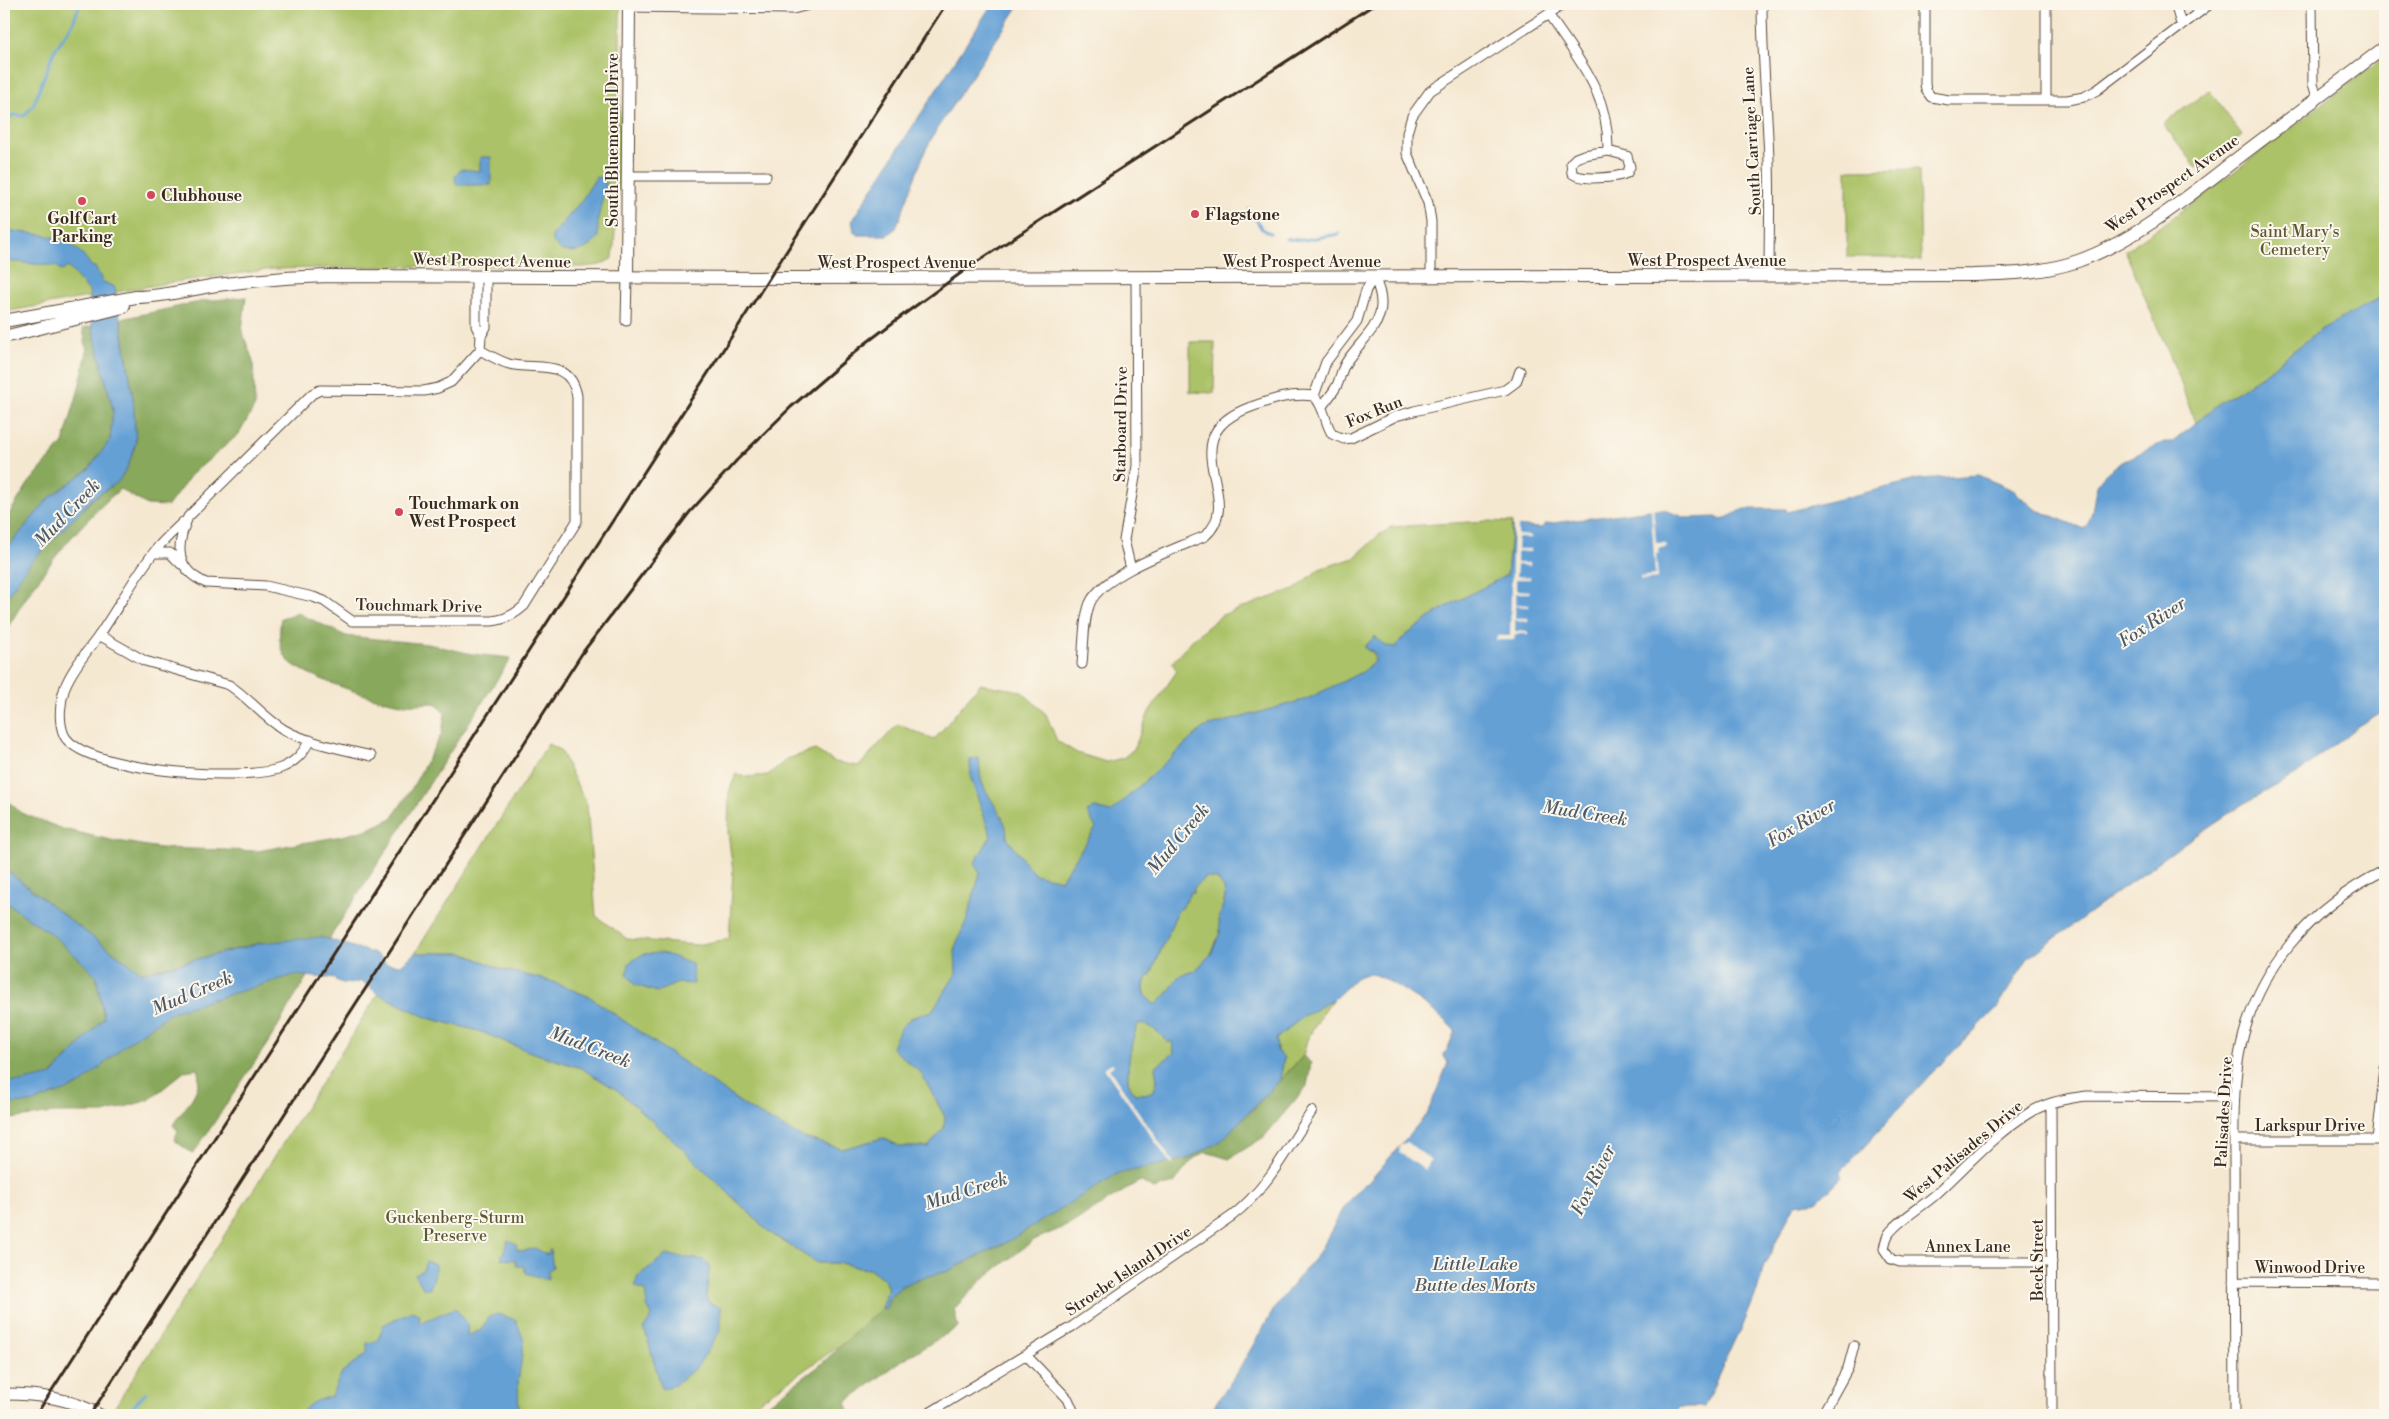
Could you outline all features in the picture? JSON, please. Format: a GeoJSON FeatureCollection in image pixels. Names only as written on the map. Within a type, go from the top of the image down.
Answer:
{"type":"FeatureCollection","features":[{"type":"Feature","properties":{"kind":"main road","name":"South Bluemound Drive"},"geometry":{"type":"LineString","coordinates":[[627,277],[629,6]]}},
{"type":"Feature","properties":{"kind":"main road","name":"West Prospect Avenue"},"geometry":{"type":"LineString","coordinates":[[4,337],[87,311],[122,303],[217,285],[289,277],[382,275],[481,278],[1136,278],[2016,274],[2044,270],[2078,260],[2099,252],[2136,232],[2201,186],[2385,47]]}},
{"type":"Feature","properties":{"kind":"main road","name":"West Prospect Avenue"},"geometry":{"type":"LineString","coordinates":[[4,321],[87,311]]}},
{"type":"Feature","properties":{"kind":"street"},"geometry":{"type":"LineString","coordinates":[[629,6],[793,9],[813,4]]}},
{"type":"Feature","properties":{"kind":"street"},"geometry":{"type":"LineString","coordinates":[[1431,276],[1431,221],[1428,202],[1407,153],[1407,133],[1412,116],[1430,91],[1564,4]]}},
{"type":"Feature","properties":{"kind":"street","name":"South Carriage Lane"},"geometry":{"type":"LineString","coordinates":[[1762,4],[1762,64],[1771,205],[1769,276]]}},
{"type":"Feature","properties":{"kind":"street"},"geometry":{"type":"LineString","coordinates":[[1925,4],[1925,84],[1928,95],[1935,99],[1949,100],[2084,98],[2210,4]]}},
{"type":"Feature","properties":{"kind":"street"},"geometry":{"type":"LineString","coordinates":[[2046,4],[2046,100]]}},
{"type":"Feature","properties":{"kind":"street"},"geometry":{"type":"LineString","coordinates":[[2175,4],[2182,24]]}},
{"type":"Feature","properties":{"kind":"street"},"geometry":{"type":"LineString","coordinates":[[2312,4],[2313,84],[2317,97]]}},
{"type":"Feature","properties":{"kind":"street"},"geometry":{"type":"LineString","coordinates":[[1548,14],[1592,79],[1602,101],[1608,132],[1608,151]]}},
{"type":"Feature","properties":{"kind":"street"},"geometry":{"type":"LineString","coordinates":[[1608,151],[1628,156],[1630,167],[1627,173],[1614,177],[1580,178],[1572,173],[1571,163],[1576,158],[1608,151]]}},
{"type":"Feature","properties":{"kind":"street"},"geometry":{"type":"LineString","coordinates":[[628,176],[766,176]]}},
{"type":"Feature","properties":{"kind":"street"},"geometry":{"type":"LineString","coordinates":[[626,321],[627,277]]}},
{"type":"Feature","properties":{"kind":"street"},"geometry":{"type":"LineString","coordinates":[[1082,664],[1087,614],[1092,599],[1111,580],[1205,536],[1214,526],[1218,517],[1219,507],[1210,448],[1212,438],[1222,422],[1238,411],[1276,397],[1314,396],[1326,362],[1357,321],[1366,290],[1374,277]]}},
{"type":"Feature","properties":{"kind":"street"},"geometry":{"type":"LineString","coordinates":[[1322,405],[1338,384],[1342,368],[1347,360],[1375,327],[1379,319],[1380,290],[1374,277]]}},
{"type":"Feature","properties":{"kind":"street"},"geometry":{"type":"LineString","coordinates":[[310,740],[300,756],[286,766],[264,772],[238,774],[180,772],[138,766],[78,750],[64,736],[61,725],[61,703],[73,670],[154,553],[312,394],[320,390],[424,391],[438,388],[451,382],[480,350],[481,336],[486,326],[481,278]]}},
{"type":"Feature","properties":{"kind":"street","name":"Starboard Drive"},"geometry":{"type":"LineString","coordinates":[[1131,569],[1124,540],[1137,466],[1136,278]]}},
{"type":"Feature","properties":{"kind":"street","name":"Touchmark Drive"},"geometry":{"type":"LineString","coordinates":[[154,553],[170,553],[198,580],[206,583],[266,586],[313,597],[333,606],[346,619],[352,621],[492,621],[508,618],[524,606],[577,521],[576,396],[572,382],[559,370],[550,367],[507,363],[480,350]]}},
{"type":"Feature","properties":{"kind":"street","name":"Fox Run"},"geometry":{"type":"LineString","coordinates":[[1314,396],[1322,405],[1332,434],[1344,439],[1351,438],[1396,416],[1505,390],[1516,382],[1520,371]]}},
{"type":"Feature","properties":{"kind":"street"},"geometry":{"type":"LineString","coordinates":[[187,570],[179,552],[179,543],[188,517]]}},
{"type":"Feature","properties":{"kind":"street"},"geometry":{"type":"LineString","coordinates":[[99,635],[145,661],[229,685],[274,723],[294,735],[371,756]]}},
{"type":"Feature","properties":{"kind":"street","name":"Palisades Drive"},"geometry":{"type":"LineString","coordinates":[[2235,1415],[2235,1097],[2239,1058],[2247,1027],[2263,987],[2288,945],[2321,911],[2342,894],[2385,870]]}},
{"type":"Feature","properties":{"kind":"street"},"geometry":{"type":"LineString","coordinates":[[2381,1140],[2385,1068]]}},
{"type":"Feature","properties":{"kind":"street","name":"West Palisades Drive"},"geometry":{"type":"LineString","coordinates":[[1886,1255],[1884,1244],[1894,1228],[1933,1197],[2022,1117],[2051,1104],[2087,1096],[2235,1097]]}},
{"type":"Feature","properties":{"kind":"street","name":"Beck Street"},"geometry":{"type":"LineString","coordinates":[[2051,1104],[2052,1415]]}},
{"type":"Feature","properties":{"kind":"street","name":"Stroebe Island Drive"},"geometry":{"type":"LineString","coordinates":[[926,1415],[1119,1296],[1245,1207],[1266,1183],[1312,1111]]}},
{"type":"Feature","properties":{"kind":"street","name":"Larkspur Drive"},"geometry":{"type":"LineString","coordinates":[[2235,1140],[2381,1140]]}},
{"type":"Feature","properties":{"kind":"street","name":"Annex Lane"},"geometry":{"type":"LineString","coordinates":[[1886,1255],[1891,1260],[1900,1262],[2052,1262]]}},
{"type":"Feature","properties":{"kind":"street","name":"Winwood Drive"},"geometry":{"type":"LineString","coordinates":[[2234,1282],[2385,1283]]}},
{"type":"Feature","properties":{"kind":"street"},"geometry":{"type":"LineString","coordinates":[[1822,1415],[1848,1368],[1854,1346]]}},
{"type":"Feature","properties":{"kind":"street"},"geometry":{"type":"LineString","coordinates":[[1026,1355],[1068,1399],[1076,1415]]}},
{"type":"Feature","properties":{"kind":"street"},"geometry":{"type":"LineString","coordinates":[[4,1394],[48,1396],[72,1403],[100,1415]]}},
{"type":"Feature","properties":{"kind":"green space"},"geometry":{"type":"Polygon","coordinates":[[[4,4],[620,4],[620,166],[613,258],[600,265],[582,267],[427,266],[273,269],[167,283],[4,312],[4,4]]]}},
{"type":"Feature","properties":{"kind":"green space","name":"Saint Mary's Cemetery"},"geometry":{"type":"Polygon","coordinates":[[[2385,56],[2385,295],[2320,330],[2259,378],[2221,402],[2195,423],[2178,375],[2125,251],[2192,204],[2385,56]]]}},
{"type":"Feature","properties":{"kind":"green space"},"geometry":{"type":"Polygon","coordinates":[[[2209,90],[2242,135],[2197,168],[2163,124],[2209,90]]]}},
{"type":"Feature","properties":{"kind":"green space"},"geometry":{"type":"Polygon","coordinates":[[[1919,169],[1921,261],[1887,257],[1847,257],[1847,170],[1919,169]]]}},
{"type":"Feature","properties":{"kind":"green space"},"geometry":{"type":"Polygon","coordinates":[[[246,297],[242,331],[253,361],[255,406],[239,434],[191,475],[168,506],[147,505],[120,489],[70,539],[29,593],[4,634],[4,601],[30,563],[94,498],[118,482],[128,466],[136,443],[133,397],[121,319],[204,301],[246,297]]]}},
{"type":"Feature","properties":{"kind":"green space"},"geometry":{"type":"Polygon","coordinates":[[[92,326],[113,410],[110,440],[89,469],[49,498],[4,552],[4,522],[28,484],[63,443],[87,352],[83,328],[92,326]]]}},
{"type":"Feature","properties":{"kind":"green space"},"geometry":{"type":"Polygon","coordinates":[[[1190,342],[1215,342],[1214,393],[1190,392],[1190,342]]]}},
{"type":"Feature","properties":{"kind":"green space"},"geometry":{"type":"Polygon","coordinates":[[[1487,521],[1512,522],[1507,575],[1442,609],[1404,637],[1396,648],[1385,646],[1375,636],[1365,646],[1367,650],[1374,653],[1374,662],[1364,671],[1307,699],[1203,728],[1111,813],[1095,808],[1087,812],[1096,828],[1061,880],[1034,874],[1006,838],[1002,817],[986,792],[982,781],[979,758],[970,760],[971,779],[991,836],[974,864],[980,873],[967,919],[955,947],[956,974],[932,1011],[910,1018],[901,1055],[921,1073],[945,1117],[944,1128],[928,1147],[901,1147],[883,1138],[842,1149],[801,1137],[751,1110],[590,997],[550,981],[501,969],[463,953],[415,953],[548,744],[560,750],[587,805],[596,916],[627,939],[695,945],[729,939],[733,872],[728,832],[729,792],[736,774],[747,777],[768,775],[787,759],[815,750],[835,762],[859,766],[898,724],[934,740],[980,684],[1021,691],[1046,714],[1057,741],[1077,753],[1106,762],[1123,758],[1134,749],[1149,712],[1177,671],[1172,663],[1193,639],[1222,615],[1297,588],[1319,569],[1354,558],[1390,527],[1487,521]]]}},
{"type":"Feature","properties":{"kind":"green space"},"geometry":{"type":"Polygon","coordinates":[[[298,613],[346,636],[428,644],[472,654],[511,658],[329,939],[269,1041],[193,1154],[174,1140],[178,1131],[173,1125],[196,1091],[199,1076],[197,1069],[185,1071],[149,1100],[104,1113],[53,1113],[4,1120],[4,901],[55,937],[96,975],[104,1019],[52,1074],[126,1044],[172,1012],[265,983],[260,943],[142,973],[75,924],[4,868],[4,797],[21,813],[63,829],[111,840],[160,848],[257,851],[342,836],[369,829],[392,818],[412,788],[442,733],[445,713],[435,703],[401,704],[372,697],[338,686],[305,672],[294,665],[287,659],[282,649],[280,629],[281,618],[298,613]]]}},
{"type":"Feature","properties":{"kind":"green space"},"geometry":{"type":"Polygon","coordinates":[[[1206,877],[1217,879],[1224,888],[1225,898],[1219,919],[1220,933],[1211,954],[1195,971],[1187,973],[1156,1005],[1146,995],[1144,988],[1146,980],[1148,975],[1150,976],[1178,910],[1182,908],[1191,891],[1193,893],[1194,887],[1206,877]]]}},
{"type":"Feature","properties":{"kind":"green space","name":"Guckenberg-Sturm Preserve"},"geometry":{"type":"Polygon","coordinates":[[[378,994],[428,1018],[479,1031],[528,1051],[581,1068],[617,1090],[670,1137],[769,1232],[817,1263],[840,1263],[872,1270],[884,1279],[888,1289],[881,1307],[948,1271],[739,1415],[115,1415],[111,1413],[378,994]]]}},
{"type":"Feature","properties":{"kind":"green space"},"geometry":{"type":"Polygon","coordinates":[[[1334,999],[1322,1014],[1307,1040],[1303,1056],[1280,1080],[1284,1058],[1277,1051],[1276,1039],[1304,1016],[1334,999]]]}},
{"type":"Feature","properties":{"kind":"green space"},"geometry":{"type":"Polygon","coordinates":[[[1139,1023],[1154,1028],[1165,1040],[1172,1041],[1174,1053],[1155,1067],[1157,1079],[1154,1091],[1145,1094],[1135,1094],[1129,1085],[1128,1079],[1130,1050],[1139,1023]]]}},
{"type":"Feature","properties":{"kind":"green space"},"geometry":{"type":"Polygon","coordinates":[[[1303,1056],[1311,1063],[1307,1086],[1264,1137],[1229,1159],[1206,1152],[1193,1159],[1174,1183],[1153,1189],[1140,1181],[1069,1225],[1034,1240],[983,1279],[954,1309],[958,1327],[901,1361],[846,1402],[851,1415],[753,1415],[818,1367],[881,1308],[886,1308],[890,1299],[903,1286],[920,1278],[948,1271],[1117,1174],[1150,1165],[1249,1113],[1303,1056]]]}},
{"type":"Feature","properties":{"kind":"water"},"geometry":{"type":"Polygon","coordinates":[[[992,4],[1020,4],[938,127],[925,151],[896,228],[887,235],[857,235],[854,232],[852,220],[992,4]]]}},
{"type":"Feature","properties":{"kind":"water"},"geometry":{"type":"Polygon","coordinates":[[[480,157],[491,157],[491,185],[456,185],[455,176],[461,169],[480,171],[480,157]]]}},
{"type":"Feature","properties":{"kind":"water"},"geometry":{"type":"Polygon","coordinates":[[[596,177],[603,178],[606,183],[598,219],[598,237],[582,250],[573,252],[562,251],[552,241],[552,236],[582,200],[596,177]]]}},
{"type":"Feature","properties":{"kind":"water","name":"Mud Creek"},"geometry":{"type":"Polygon","coordinates":[[[4,231],[53,237],[64,241],[74,247],[91,266],[95,267],[103,282],[115,287],[133,397],[136,443],[128,466],[118,482],[93,498],[30,563],[4,601],[4,552],[49,498],[89,469],[110,440],[113,410],[92,326],[89,291],[68,267],[62,271],[56,266],[4,261],[4,231]]]}},
{"type":"Feature","properties":{"kind":"water"},"geometry":{"type":"Polygon","coordinates":[[[2385,295],[2385,710],[2358,726],[2296,775],[2243,804],[2183,844],[2028,958],[1997,1008],[1928,1077],[1841,1172],[1842,1177],[1818,1201],[1795,1204],[1764,1266],[1757,1291],[1740,1333],[1736,1337],[1704,1407],[1679,1407],[1675,1415],[1208,1415],[1241,1366],[1277,1304],[1318,1254],[1345,1206],[1365,1183],[1367,1184],[1427,1114],[1448,1063],[1443,1054],[1447,1050],[1455,1031],[1417,999],[1394,984],[1373,974],[1356,978],[1334,999],[1304,1016],[1276,1039],[1277,1051],[1284,1058],[1280,1080],[1221,1141],[1187,1159],[1117,1174],[1009,1241],[948,1271],[918,1279],[902,1286],[889,1298],[886,1308],[881,1308],[888,1289],[884,1279],[872,1270],[840,1263],[817,1263],[769,1232],[670,1137],[617,1090],[581,1068],[528,1051],[479,1031],[428,1018],[378,994],[362,981],[346,984],[331,977],[294,975],[172,1012],[126,1044],[80,1085],[31,1103],[4,1104],[4,1081],[20,1082],[52,1075],[104,1018],[96,975],[55,937],[4,901],[4,868],[75,924],[142,973],[261,943],[321,937],[376,954],[387,964],[401,965],[415,953],[463,953],[501,969],[550,981],[590,997],[751,1110],[801,1137],[842,1149],[883,1138],[901,1147],[928,1147],[944,1128],[945,1117],[921,1073],[892,1048],[906,1022],[916,1016],[932,1011],[956,974],[955,947],[967,919],[980,873],[974,864],[991,836],[971,779],[970,760],[979,758],[982,781],[986,792],[1002,817],[1007,831],[1007,838],[1034,874],[1061,880],[1096,828],[1087,812],[1095,808],[1111,812],[1203,728],[1307,699],[1364,671],[1374,662],[1376,657],[1372,651],[1364,648],[1375,636],[1385,646],[1396,647],[1404,637],[1442,609],[1507,575],[1512,526],[1541,528],[1546,524],[1650,510],[1664,510],[1687,518],[1716,517],[1722,520],[1744,509],[1786,509],[1787,512],[1920,479],[1978,475],[2013,490],[2035,509],[2084,529],[2091,515],[2097,486],[2108,472],[2126,460],[2164,442],[2173,442],[2221,402],[2259,378],[2320,330],[2385,295]],[[1206,877],[1194,887],[1194,893],[1191,891],[1182,908],[1178,910],[1150,976],[1148,975],[1144,984],[1146,996],[1156,1005],[1167,994],[1178,977],[1195,971],[1211,954],[1220,933],[1219,919],[1225,898],[1224,888],[1217,879],[1206,877]],[[1139,1023],[1130,1050],[1128,1079],[1129,1085],[1135,1094],[1145,1094],[1154,1091],[1157,1080],[1155,1067],[1174,1053],[1172,1041],[1168,1043],[1156,1030],[1139,1023]]]}},
{"type":"Feature","properties":{"kind":"water"},"geometry":{"type":"Polygon","coordinates":[[[663,953],[692,964],[694,984],[678,983],[657,992],[635,985],[627,974],[629,963],[643,954],[663,953]]]}},
{"type":"Feature","properties":{"kind":"water"},"geometry":{"type":"Polygon","coordinates":[[[508,1240],[516,1244],[517,1250],[524,1251],[535,1248],[547,1255],[550,1249],[553,1267],[548,1271],[548,1280],[526,1273],[523,1266],[516,1266],[516,1260],[501,1259],[508,1240]]]}},
{"type":"Feature","properties":{"kind":"water"},"geometry":{"type":"Polygon","coordinates":[[[666,1255],[704,1260],[710,1266],[706,1297],[710,1304],[721,1307],[721,1330],[697,1367],[675,1385],[662,1389],[644,1328],[652,1316],[647,1306],[645,1291],[635,1286],[638,1276],[666,1255]]]}},
{"type":"Feature","properties":{"kind":"water"},"geometry":{"type":"Polygon","coordinates":[[[426,1261],[435,1264],[435,1273],[430,1289],[423,1288],[415,1274],[423,1270],[426,1261]]]}},
{"type":"Feature","properties":{"kind":"water"},"geometry":{"type":"Polygon","coordinates":[[[455,1308],[468,1324],[467,1336],[481,1330],[489,1317],[498,1314],[516,1320],[524,1341],[518,1383],[519,1415],[301,1415],[306,1407],[313,1402],[331,1397],[341,1374],[367,1353],[367,1343],[378,1341],[383,1325],[412,1311],[420,1315],[419,1323],[455,1308]]]}},
{"type":"Feature","properties":{"kind":"pier"},"geometry":{"type":"Polygon","coordinates":[[[1651,507],[1653,507],[1656,543],[1665,543],[1666,547],[1659,548],[1659,553],[1656,554],[1658,578],[1641,580],[1640,577],[1655,575],[1651,507]]]}},
{"type":"Feature","properties":{"kind":"pier"},"geometry":{"type":"Polygon","coordinates":[[[1513,523],[1518,526],[1518,535],[1531,536],[1531,538],[1518,538],[1517,549],[1530,549],[1530,552],[1517,551],[1517,563],[1530,563],[1530,566],[1517,565],[1516,576],[1530,577],[1530,579],[1516,579],[1516,590],[1530,591],[1529,593],[1516,593],[1516,604],[1529,605],[1529,607],[1515,606],[1515,618],[1528,618],[1528,621],[1515,620],[1515,631],[1528,632],[1528,634],[1515,634],[1514,640],[1496,640],[1497,636],[1510,636],[1513,523]]]}},
{"type":"Feature","properties":{"kind":"pier"},"geometry":{"type":"Polygon","coordinates":[[[1112,1063],[1114,1065],[1109,1069],[1174,1164],[1171,1164],[1104,1068],[1112,1063]]]}},
{"type":"Feature","properties":{"kind":"pier"},"geometry":{"type":"Polygon","coordinates":[[[1407,1142],[1431,1160],[1425,1170],[1399,1152],[1398,1148],[1402,1143],[1407,1142]]]}},
{"type":"Feature","properties":{"kind":"waterway"},"geometry":{"type":"LineString","coordinates":[[4,119],[14,115],[24,116],[33,106],[54,51],[72,25],[80,4]]}},
{"type":"Feature","properties":{"kind":"waterway"},"geometry":{"type":"LineString","coordinates":[[1249,209],[1262,229],[1270,233]]}},
{"type":"Feature","properties":{"kind":"waterway"},"geometry":{"type":"LineString","coordinates":[[1286,239],[1303,240],[1339,234]]}},
{"type":"Feature","properties":{"kind":"waterway"},"geometry":{"type":"LineString","coordinates":[[130,1410],[146,1392]]}},
{"type":"Feature","properties":{"kind":"railway"},"geometry":{"type":"LineString","coordinates":[[36,1415],[946,4]]}},
{"type":"Feature","properties":{"kind":"railway"},"geometry":{"type":"LineString","coordinates":[[90,1415],[583,652],[689,513],[737,460],[791,407],[862,346],[972,265],[1375,4]]}},
{"type":"Feature","properties":{"kind":"place","name":"Clubhouse"},"geometry":{"type":"Point","coordinates":[151,195]}},
{"type":"Feature","properties":{"kind":"place","name":"Golf Cart Parking"},"geometry":{"type":"Point","coordinates":[82,201]}},
{"type":"Feature","properties":{"kind":"place","name":"Flagstone"},"geometry":{"type":"Point","coordinates":[1195,214]}},
{"type":"Feature","properties":{"kind":"place","name":"Touchmark on West Prospect"},"geometry":{"type":"Point","coordinates":[399,512]}},
{"type":"Feature","properties":{"kind":"water label","name":"Fox River"},"geometry":{"type":"Point","coordinates":[2152,622]}},
{"type":"Feature","properties":{"kind":"water label","name":"Fox River"},"geometry":{"type":"Point","coordinates":[1801,823]}},
{"type":"Feature","properties":{"kind":"water label","name":"Fox River"},"geometry":{"type":"Point","coordinates":[1593,1180]}},
{"type":"Feature","properties":{"kind":"water label","name":"Little Lake Butte des Morts"},"geometry":{"type":"Point","coordinates":[1475,1274]}}]}
